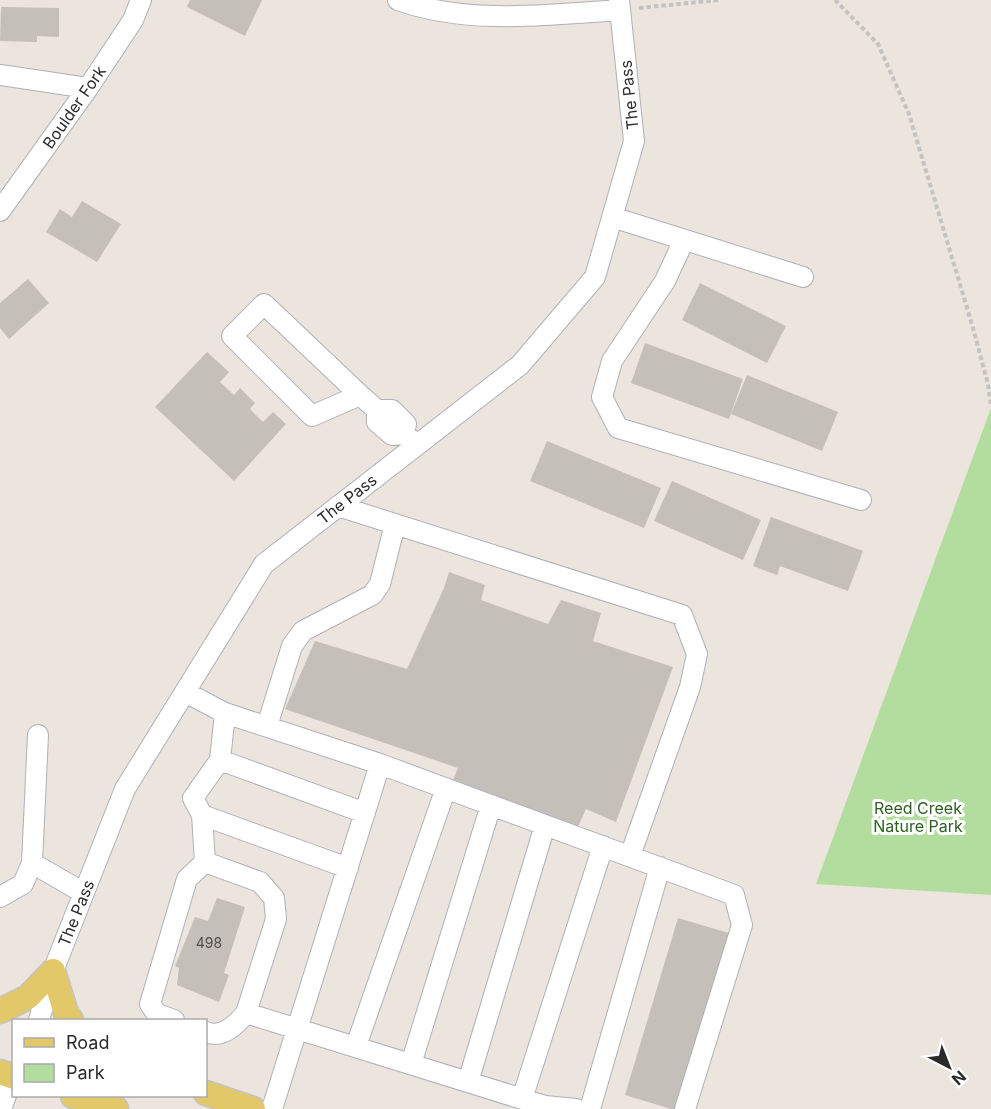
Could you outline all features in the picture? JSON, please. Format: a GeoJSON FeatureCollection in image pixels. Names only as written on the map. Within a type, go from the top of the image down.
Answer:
{"type":"FeatureCollection","features":[{"type":"Feature","properties":{"kind":"main road"},"geometry":{"type":"LineString","coordinates":[[0,1011],[28,997],[53,971],[66,1013],[70,1019]]}},
{"type":"Feature","properties":{"kind":"main road"},"geometry":{"type":"LineString","coordinates":[[207,1093],[253,1109]]}},
{"type":"Feature","properties":{"kind":"main road"},"geometry":{"type":"LineString","coordinates":[[79,1097],[116,1109]]}},
{"type":"Feature","properties":{"kind":"street","name":"Boulder Fork"},"geometry":{"type":"LineString","coordinates":[[0,211],[88,88],[133,20],[141,0]]}},
{"type":"Feature","properties":{"kind":"street"},"geometry":{"type":"LineString","coordinates":[[398,0],[421,8],[511,17],[620,5]]}},
{"type":"Feature","properties":{"kind":"street","name":"The Pass"},"geometry":{"type":"LineString","coordinates":[[39,1019],[53,971],[125,789],[264,564],[338,506],[411,439],[520,365],[596,278],[634,141],[620,5]]}},
{"type":"Feature","properties":{"kind":"street"},"geometry":{"type":"LineString","coordinates":[[0,75],[88,88]]}},
{"type":"Feature","properties":{"kind":"street"},"geometry":{"type":"LineString","coordinates":[[612,217],[803,277]]}},
{"type":"Feature","properties":{"kind":"street"},"geometry":{"type":"LineString","coordinates":[[684,240],[665,281],[612,361],[602,397],[618,428],[861,500]]}},
{"type":"Feature","properties":{"kind":"street"},"geometry":{"type":"LineString","coordinates":[[360,395],[312,416],[232,336],[264,304],[377,410],[392,410],[406,424],[411,439]]}},
{"type":"Feature","properties":{"kind":"street"},"geometry":{"type":"LineString","coordinates":[[338,506],[682,615],[698,654],[690,687],[630,856]]}},
{"type":"Feature","properties":{"kind":"street"},"geometry":{"type":"LineString","coordinates":[[267,726],[292,646],[303,631],[372,595],[380,584],[395,524]]}},
{"type":"Feature","properties":{"kind":"street"},"geometry":{"type":"LineString","coordinates":[[185,692],[225,712],[380,764],[734,895],[741,925],[686,1109]]}},
{"type":"Feature","properties":{"kind":"street"},"geometry":{"type":"LineString","coordinates":[[171,1019],[157,1014],[150,1004],[188,879],[205,862],[202,815],[193,798],[220,760],[225,712]]}},
{"type":"Feature","properties":{"kind":"street"},"geometry":{"type":"LineString","coordinates":[[0,897],[23,884],[32,863],[38,735]]}},
{"type":"Feature","properties":{"kind":"street"},"geometry":{"type":"LineString","coordinates":[[220,760],[365,813]]}},
{"type":"Feature","properties":{"kind":"street"},"geometry":{"type":"LineString","coordinates":[[272,1109],[380,764]]}},
{"type":"Feature","properties":{"kind":"street"},"geometry":{"type":"LineString","coordinates":[[356,1046],[446,788]]}},
{"type":"Feature","properties":{"kind":"street"},"geometry":{"type":"LineString","coordinates":[[411,1064],[491,805]]}},
{"type":"Feature","properties":{"kind":"street"},"geometry":{"type":"LineString","coordinates":[[202,815],[348,868]]}},
{"type":"Feature","properties":{"kind":"street"},"geometry":{"type":"LineString","coordinates":[[468,1082],[545,825]]}},
{"type":"Feature","properties":{"kind":"street"},"geometry":{"type":"LineString","coordinates":[[522,1099],[603,846]]}},
{"type":"Feature","properties":{"kind":"street"},"geometry":{"type":"LineString","coordinates":[[205,862],[260,882],[274,898],[276,919],[246,1013],[234,1028],[212,1035],[207,1032]]}},
{"type":"Feature","properties":{"kind":"street"},"geometry":{"type":"LineString","coordinates":[[32,863],[84,893]]}},
{"type":"Feature","properties":{"kind":"street"},"geometry":{"type":"LineString","coordinates":[[590,1109],[660,867]]}},
{"type":"Feature","properties":{"kind":"street"},"geometry":{"type":"LineString","coordinates":[[246,1013],[544,1106],[576,1109]]}},
{"type":"Feature","properties":{"kind":"street"},"geometry":{"type":"LineString","coordinates":[[1,1109],[10,1075]]}},
{"type":"Feature","properties":{"kind":"path"},"geometry":{"type":"LineString","coordinates":[[620,5],[719,0]]}},
{"type":"Feature","properties":{"kind":"path"},"geometry":{"type":"LineString","coordinates":[[835,0],[878,44],[909,114],[979,351],[991,405]]}},
{"type":"Feature","properties":{"kind":"green space","name":"Reed Creek Nature Park"},"geometry":{"type":"Polygon","coordinates":[[[991,408],[991,895],[816,884],[991,408]]]}},
{"type":"Feature","properties":{"kind":"building"},"geometry":{"type":"Polygon","coordinates":[[[190,0],[262,0],[245,36],[187,7],[190,0]]]}},
{"type":"Feature","properties":{"kind":"building"},"geometry":{"type":"Polygon","coordinates":[[[1,7],[59,8],[59,37],[37,36],[37,42],[0,41],[1,7]]]}},
{"type":"Feature","properties":{"kind":"building"},"geometry":{"type":"Polygon","coordinates":[[[82,201],[121,224],[97,262],[46,232],[60,209],[72,217],[82,201]]]}},
{"type":"Feature","properties":{"kind":"building"},"geometry":{"type":"Polygon","coordinates":[[[28,279],[49,303],[9,339],[0,328],[0,303],[28,279]]]}},
{"type":"Feature","properties":{"kind":"building"},"geometry":{"type":"Polygon","coordinates":[[[700,283],[786,326],[767,363],[682,320],[700,283]]]}},
{"type":"Feature","properties":{"kind":"building"},"geometry":{"type":"Polygon","coordinates":[[[645,343],[743,379],[729,419],[631,383],[645,343]]]}},
{"type":"Feature","properties":{"kind":"building"},"geometry":{"type":"Polygon","coordinates":[[[207,352],[229,372],[220,382],[234,395],[240,388],[255,403],[250,409],[263,422],[273,412],[286,424],[234,481],[155,407],[207,352]]]}},
{"type":"Feature","properties":{"kind":"building"},"geometry":{"type":"Polygon","coordinates":[[[747,375],[838,412],[822,451],[731,414],[747,375]]]}},
{"type":"Feature","properties":{"kind":"building"},"geometry":{"type":"Polygon","coordinates":[[[547,441],[661,488],[644,528],[530,481],[547,441]]]}},
{"type":"Feature","properties":{"kind":"building"},"geometry":{"type":"Polygon","coordinates":[[[672,481],[761,520],[743,560],[654,521],[672,481]]]}},
{"type":"Feature","properties":{"kind":"building"},"geometry":{"type":"Polygon","coordinates":[[[771,517],[863,551],[848,591],[780,566],[777,575],[753,566],[771,517]]]}},
{"type":"Feature","properties":{"kind":"building"},"geometry":{"type":"Polygon","coordinates":[[[449,572],[485,585],[481,600],[548,624],[561,600],[601,613],[593,641],[673,667],[616,822],[586,809],[577,829],[451,785],[458,768],[285,709],[315,641],[407,669],[449,572]]]}},
{"type":"Feature","properties":{"kind":"building"},"geometry":{"type":"Polygon","coordinates":[[[217,898],[245,907],[224,973],[229,975],[219,1002],[177,985],[179,968],[175,966],[195,917],[208,921],[217,898]]]}},
{"type":"Feature","properties":{"kind":"building"},"geometry":{"type":"Polygon","coordinates":[[[678,918],[732,934],[679,1109],[671,1109],[625,1095],[678,918]]]}}]}
